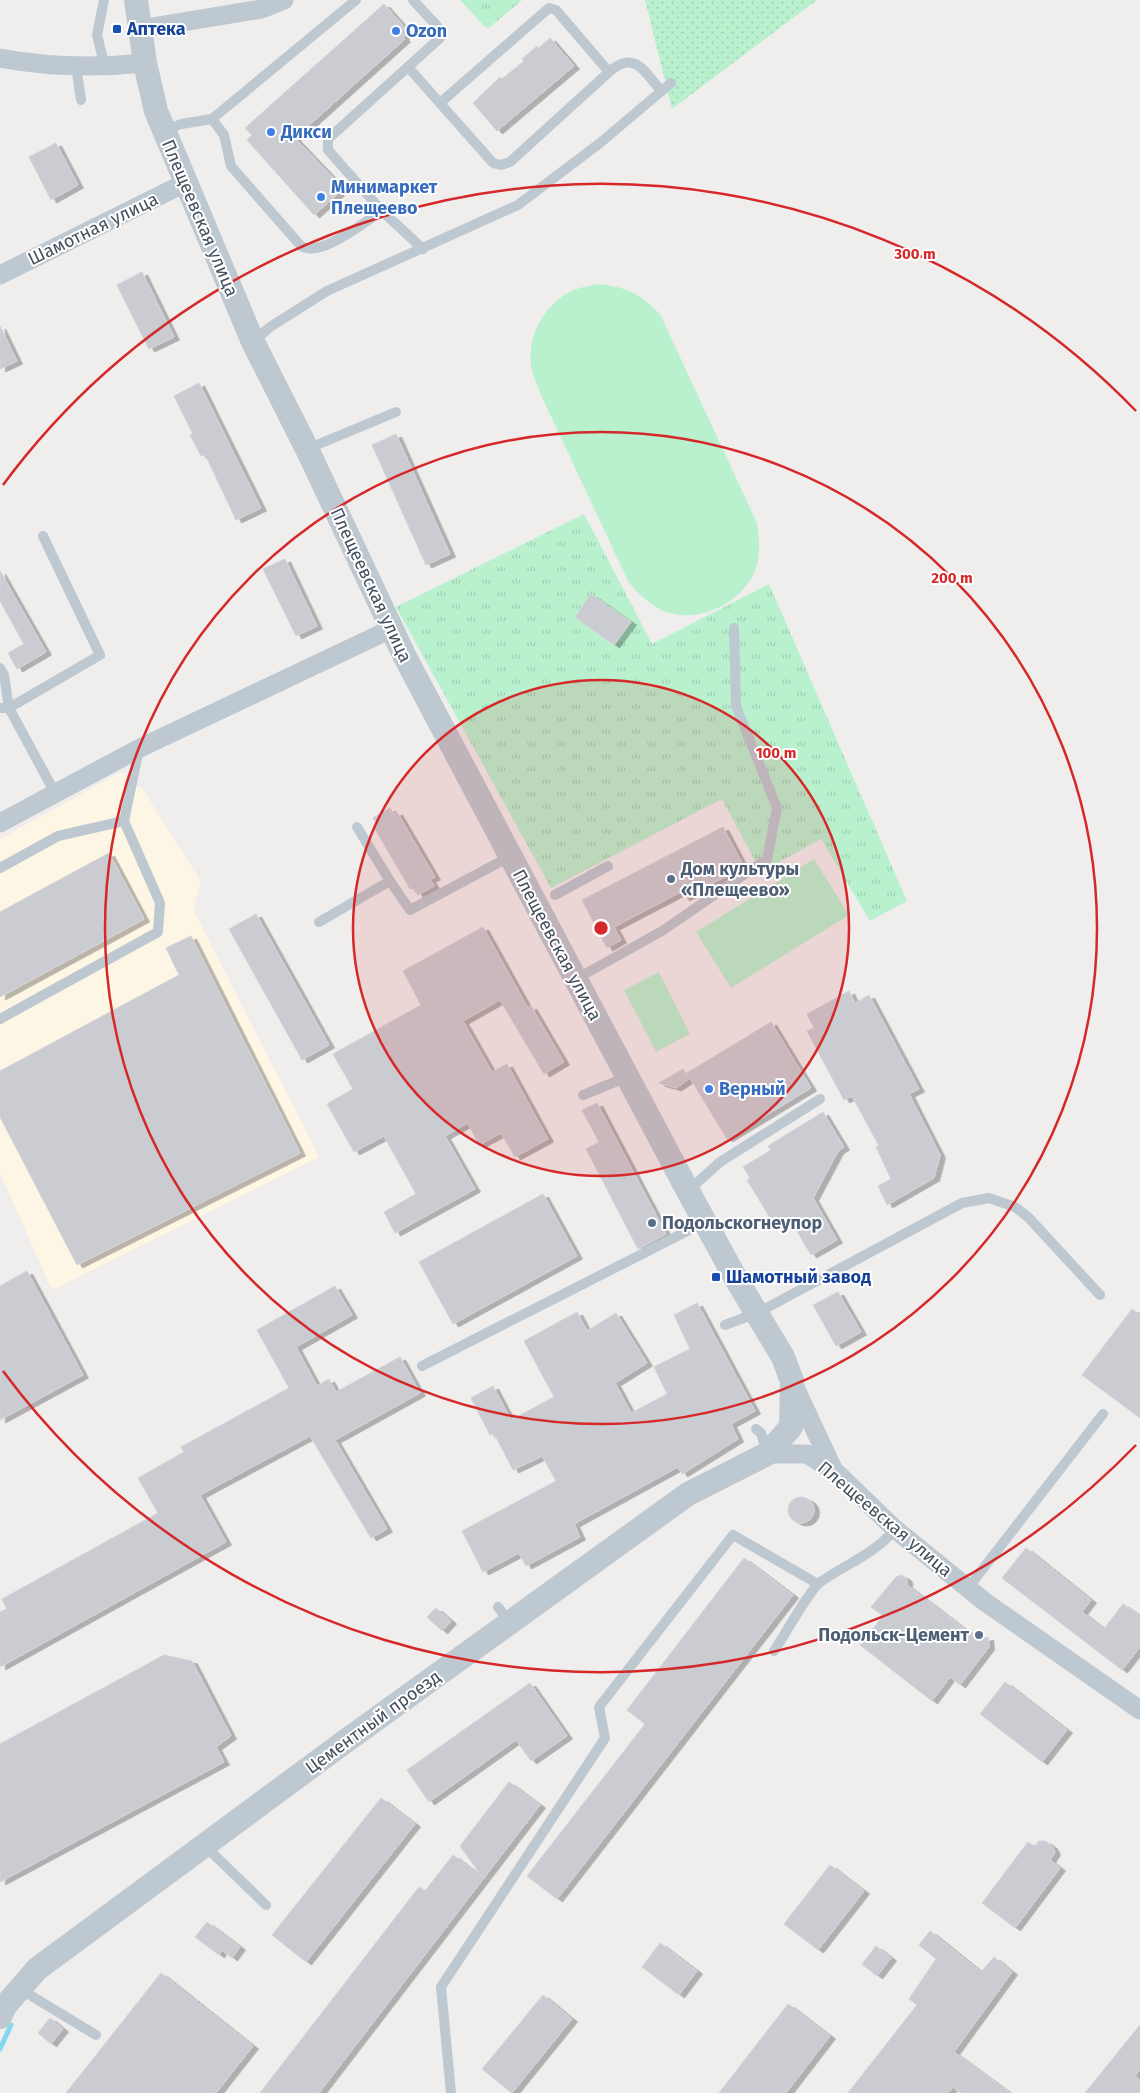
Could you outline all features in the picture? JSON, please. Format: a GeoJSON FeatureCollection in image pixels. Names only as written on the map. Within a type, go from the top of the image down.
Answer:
{"type":"FeatureCollection","features":[{"type":"Feature","properties":{"kind":"street","name":"Плещеевская улица"},"geometry":{"type":"LineString","coordinates":[[136,0],[145,63],[156,111],[253,342],[308,451],[391,629],[688,1191],[783,1357],[792,1382],[791,1427],[767,1454]]}},
{"type":"Feature","properties":{"kind":"street"},"geometry":{"type":"LineString","coordinates":[[140,29],[262,9],[284,0]]}},
{"type":"Feature","properties":{"kind":"street"},"geometry":{"type":"LineString","coordinates":[[0,58],[31,64],[105,67],[145,63]]}},
{"type":"Feature","properties":{"kind":"street","name":"Шамотная улица"},"geometry":{"type":"LineString","coordinates":[[0,275],[185,183]]}},
{"type":"Feature","properties":{"kind":"street"},"geometry":{"type":"LineString","coordinates":[[0,823],[140,748],[391,629]]}},
{"type":"Feature","properties":{"kind":"street"},"geometry":{"type":"LineString","coordinates":[[792,1382],[834,1471]]}},
{"type":"Feature","properties":{"kind":"street","name":"Плещеевская улица"},"geometry":{"type":"LineString","coordinates":[[767,1454],[807,1454],[834,1471],[895,1529],[968,1588],[1140,1710]]}},
{"type":"Feature","properties":{"kind":"street","name":"Цементный проезд"},"geometry":{"type":"LineString","coordinates":[[6,2003],[37,1969],[205,1846],[504,1614],[688,1494],[767,1454]]}},
{"type":"Feature","properties":{"kind":"lane"},"geometry":{"type":"LineString","coordinates":[[104,0],[97,35],[105,67]]}},
{"type":"Feature","properties":{"kind":"lane"},"geometry":{"type":"LineString","coordinates":[[163,131],[181,124],[212,119],[356,0]]}},
{"type":"Feature","properties":{"kind":"lane"},"geometry":{"type":"LineString","coordinates":[[414,0],[437,26],[440,38],[328,139],[326,145],[328,150],[382,211],[422,249]]}},
{"type":"Feature","properties":{"kind":"lane"},"geometry":{"type":"LineString","coordinates":[[440,103],[549,8],[556,10],[609,72]]}},
{"type":"Feature","properties":{"kind":"lane"},"geometry":{"type":"LineString","coordinates":[[408,67],[493,163],[501,165],[510,162],[618,64],[628,61],[638,65],[662,91]]}},
{"type":"Feature","properties":{"kind":"lane"},"geometry":{"type":"LineString","coordinates":[[76,66],[81,100]]}},
{"type":"Feature","properties":{"kind":"lane"},"geometry":{"type":"LineString","coordinates":[[253,342],[270,327],[328,290],[518,205],[600,143],[671,83]]}},
{"type":"Feature","properties":{"kind":"lane"},"geometry":{"type":"LineString","coordinates":[[212,119],[224,135],[231,166],[304,248],[325,246],[382,211]]}},
{"type":"Feature","properties":{"kind":"lane"},"geometry":{"type":"LineString","coordinates":[[308,451],[319,444],[396,412]]}},
{"type":"Feature","properties":{"kind":"lane"},"geometry":{"type":"LineString","coordinates":[[5,708],[100,655],[43,536]]}},
{"type":"Feature","properties":{"kind":"lane"},"geometry":{"type":"LineString","coordinates":[[576,980],[662,931],[767,859],[777,808],[736,706],[734,628]]}},
{"type":"Feature","properties":{"kind":"lane"},"geometry":{"type":"LineString","coordinates":[[0,668],[4,675],[5,708],[55,793]]}},
{"type":"Feature","properties":{"kind":"lane"},"geometry":{"type":"LineString","coordinates":[[0,1019],[158,932],[160,903],[124,821],[140,748]]}},
{"type":"Feature","properties":{"kind":"lane"},"geometry":{"type":"LineString","coordinates":[[0,868],[58,836],[124,821]]}},
{"type":"Feature","properties":{"kind":"lane"},"geometry":{"type":"LineString","coordinates":[[357,826],[410,910],[511,856]]}},
{"type":"Feature","properties":{"kind":"lane"},"geometry":{"type":"LineString","coordinates":[[555,895],[608,866]]}},
{"type":"Feature","properties":{"kind":"lane"},"geometry":{"type":"LineString","coordinates":[[318,922],[390,881]]}},
{"type":"Feature","properties":{"kind":"lane"},"geometry":{"type":"LineString","coordinates":[[583,1095],[627,1077]]}},
{"type":"Feature","properties":{"kind":"lane"},"geometry":{"type":"LineString","coordinates":[[688,1191],[720,1162],[820,1099]]}},
{"type":"Feature","properties":{"kind":"lane"},"geometry":{"type":"LineString","coordinates":[[725,1325],[758,1313],[962,1203],[989,1198],[1015,1207],[1028,1217],[1100,1295]]}},
{"type":"Feature","properties":{"kind":"lane"},"geometry":{"type":"LineString","coordinates":[[422,1366],[705,1222]]}},
{"type":"Feature","properties":{"kind":"lane"},"geometry":{"type":"LineString","coordinates":[[968,1588],[1103,1414]]}},
{"type":"Feature","properties":{"kind":"lane"},"geometry":{"type":"LineString","coordinates":[[756,1429],[761,1433],[767,1454]]}},
{"type":"Feature","properties":{"kind":"lane"},"geometry":{"type":"LineString","coordinates":[[774,1652],[818,1584],[865,1558],[884,1543],[895,1529]]}},
{"type":"Feature","properties":{"kind":"lane"},"geometry":{"type":"LineString","coordinates":[[451,2093],[441,1987],[605,1738],[600,1707],[733,1535],[818,1584]]}},
{"type":"Feature","properties":{"kind":"lane"},"geometry":{"type":"LineString","coordinates":[[205,1846],[266,1905]]}},
{"type":"Feature","properties":{"kind":"lane"},"geometry":{"type":"LineString","coordinates":[[6,2003],[96,2035]]}},
{"type":"Feature","properties":{"kind":"shaded area"},"geometry":{"type":"Polygon","coordinates":[[[121,772],[133,784],[142,788],[201,882],[193,909],[319,1157],[52,1290],[0,1173],[0,839],[121,772]]]}},
{"type":"Feature","properties":{"kind":"green space"},"geometry":{"type":"Polygon","coordinates":[[[460,0],[522,0],[489,28],[485,27],[460,0]]]}},
{"type":"Feature","properties":{"kind":"green space"},"geometry":{"type":"Polygon","coordinates":[[[645,0],[817,0],[672,109],[645,0]]]}},
{"type":"Feature","properties":{"kind":"green space"},"geometry":{"type":"Polygon","coordinates":[[[597,284],[617,287],[632,292],[646,301],[660,314],[757,523],[759,540],[758,562],[750,581],[741,592],[729,601],[703,613],[675,614],[661,610],[640,595],[629,583],[540,393],[532,371],[531,347],[534,334],[546,312],[563,296],[577,289],[597,284]]]}},
{"type":"Feature","properties":{"kind":"green space"},"geometry":{"type":"Polygon","coordinates":[[[584,514],[652,644],[769,584],[907,901],[870,921],[821,839],[761,872],[722,799],[551,888],[396,607],[584,514]]]}},
{"type":"Feature","properties":{"kind":"green space"},"geometry":{"type":"Polygon","coordinates":[[[814,859],[849,915],[731,988],[696,932],[814,859]]]}},
{"type":"Feature","properties":{"kind":"green space"},"geometry":{"type":"Polygon","coordinates":[[[659,972],[690,1034],[656,1052],[624,990],[659,972]]]}},
{"type":"Feature","properties":{"kind":"building"},"geometry":{"type":"Polygon","coordinates":[[[384,4],[409,32],[403,37],[405,39],[295,138],[338,183],[334,187],[339,193],[314,215],[247,140],[252,135],[245,128],[384,4]]]}},
{"type":"Feature","properties":{"kind":"building"},"geometry":{"type":"Polygon","coordinates":[[[550,38],[574,66],[497,131],[473,103],[500,77],[502,79],[524,61],[522,59],[537,46],[539,48],[550,38]]]}},
{"type":"Feature","properties":{"kind":"building"},"geometry":{"type":"Polygon","coordinates":[[[56,143],[78,185],[51,200],[29,157],[56,143]]]}},
{"type":"Feature","properties":{"kind":"building"},"geometry":{"type":"Polygon","coordinates":[[[142,272],[174,337],[149,349],[117,285],[142,272]]]}},
{"type":"Feature","properties":{"kind":"building"},"geometry":{"type":"Polygon","coordinates":[[[0,326],[17,361],[0,369],[0,326]]]}},
{"type":"Feature","properties":{"kind":"building"},"geometry":{"type":"Polygon","coordinates":[[[199,383],[261,508],[236,520],[205,454],[201,456],[190,435],[193,434],[174,396],[199,383]]]}},
{"type":"Feature","properties":{"kind":"building"},"geometry":{"type":"Polygon","coordinates":[[[396,434],[450,554],[426,565],[372,445],[396,434]]]}},
{"type":"Feature","properties":{"kind":"building"},"geometry":{"type":"Polygon","coordinates":[[[285,559],[317,626],[296,636],[263,569],[285,559]]]}},
{"type":"Feature","properties":{"kind":"building"},"geometry":{"type":"Polygon","coordinates":[[[0,571],[46,652],[17,669],[8,653],[24,644],[0,601],[0,571]]]}},
{"type":"Feature","properties":{"kind":"building"},"geometry":{"type":"Polygon","coordinates":[[[591,594],[631,622],[614,645],[575,617],[591,594]]]}},
{"type":"Feature","properties":{"kind":"building"},"geometry":{"type":"Polygon","coordinates":[[[390,808],[393,814],[397,812],[435,877],[430,879],[434,886],[418,895],[414,888],[410,889],[374,827],[377,825],[373,818],[390,808]]]}},
{"type":"Feature","properties":{"kind":"building","name":"Дом культуры «Плещеево»"},"geometry":{"type":"Polygon","coordinates":[[[723,827],[744,867],[684,898],[681,892],[614,927],[621,940],[607,948],[582,900],[723,827]]]}},
{"type":"Feature","properties":{"kind":"building"},"geometry":{"type":"Polygon","coordinates":[[[109,853],[144,919],[0,997],[0,912],[109,853]]]}},
{"type":"Feature","properties":{"kind":"building"},"geometry":{"type":"Polygon","coordinates":[[[256,914],[329,1045],[302,1060],[229,929],[256,914]]]}},
{"type":"Feature","properties":{"kind":"building"},"geometry":{"type":"Polygon","coordinates":[[[483,927],[528,1008],[531,1006],[564,1062],[544,1074],[500,1000],[463,1021],[492,1072],[507,1064],[548,1139],[515,1157],[501,1133],[479,1145],[468,1123],[445,1136],[475,1189],[395,1233],[384,1212],[416,1194],[384,1136],[354,1152],[327,1104],[353,1089],[333,1054],[421,1005],[403,971],[483,927]]]}},
{"type":"Feature","properties":{"kind":"building"},"geometry":{"type":"Polygon","coordinates":[[[191,936],[300,1153],[77,1265],[0,1117],[0,1071],[179,975],[166,948],[191,936]]]}},
{"type":"Feature","properties":{"kind":"building"},"geometry":{"type":"Polygon","coordinates":[[[849,991],[855,1003],[869,995],[919,1089],[909,1094],[940,1155],[934,1178],[887,1205],[878,1186],[891,1179],[876,1147],[879,1146],[852,1096],[844,1100],[807,1031],[814,1028],[807,1014],[849,991]]]}},
{"type":"Feature","properties":{"kind":"building"},"geometry":{"type":"Polygon","coordinates":[[[771,1022],[811,1088],[727,1139],[687,1073],[771,1022]]]}},
{"type":"Feature","properties":{"kind":"building"},"geometry":{"type":"Polygon","coordinates":[[[683,1069],[689,1079],[676,1088],[659,1083],[683,1069]]]}},
{"type":"Feature","properties":{"kind":"building"},"geometry":{"type":"Polygon","coordinates":[[[597,1103],[666,1234],[638,1249],[586,1149],[599,1142],[582,1110],[597,1103]]]}},
{"type":"Feature","properties":{"kind":"building"},"geometry":{"type":"Polygon","coordinates":[[[823,1112],[844,1147],[838,1151],[813,1198],[837,1240],[811,1255],[791,1221],[777,1229],[747,1180],[750,1178],[743,1167],[771,1150],[768,1146],[823,1112]]]}},
{"type":"Feature","properties":{"kind":"building"},"geometry":{"type":"Polygon","coordinates":[[[543,1194],[577,1256],[453,1324],[419,1262],[543,1194]]]}},
{"type":"Feature","properties":{"kind":"building"},"geometry":{"type":"Polygon","coordinates":[[[27,1271],[83,1375],[0,1420],[0,1286],[27,1271]]]}},
{"type":"Feature","properties":{"kind":"building"},"geometry":{"type":"Polygon","coordinates":[[[335,1286],[352,1315],[296,1347],[317,1386],[329,1379],[336,1392],[400,1357],[420,1393],[335,1440],[387,1529],[371,1538],[310,1436],[200,1495],[226,1542],[0,1667],[0,1612],[7,1609],[2,1599],[158,1513],[138,1478],[184,1452],[181,1447],[289,1388],[257,1330],[335,1286]]]}},
{"type":"Feature","properties":{"kind":"building"},"geometry":{"type":"Polygon","coordinates":[[[838,1292],[861,1332],[836,1346],[813,1305],[838,1292]]]}},
{"type":"Feature","properties":{"kind":"building"},"geometry":{"type":"Polygon","coordinates":[[[697,1303],[755,1411],[731,1424],[738,1439],[682,1474],[678,1467],[574,1524],[580,1537],[526,1566],[519,1553],[483,1572],[462,1531],[556,1481],[542,1456],[513,1470],[494,1433],[490,1435],[471,1398],[493,1386],[511,1420],[554,1397],[524,1341],[577,1312],[587,1331],[616,1313],[647,1363],[615,1383],[631,1413],[667,1394],[654,1367],[690,1349],[674,1315],[697,1303]]]}},
{"type":"Feature","properties":{"kind":"building"},"geometry":{"type":"Polygon","coordinates":[[[1132,1309],[1140,1315],[1140,1418],[1082,1375],[1132,1309]]]}},
{"type":"Feature","properties":{"kind":"building"},"geometry":{"type":"Polygon","coordinates":[[[801,1497],[810,1501],[814,1510],[810,1519],[801,1523],[792,1519],[788,1510],[792,1501],[801,1497]]]}},
{"type":"Feature","properties":{"kind":"building"},"geometry":{"type":"Polygon","coordinates":[[[1026,1548],[1091,1600],[1082,1612],[1104,1629],[1123,1604],[1140,1616],[1140,1647],[1122,1670],[1002,1578],[1026,1548]]]}},
{"type":"Feature","properties":{"kind":"building"},"geometry":{"type":"Polygon","coordinates":[[[744,1558],[793,1595],[557,1899],[527,1876],[645,1724],[627,1710],[744,1558]]]}},
{"type":"Feature","properties":{"kind":"building"},"geometry":{"type":"Polygon","coordinates":[[[902,1575],[907,1579],[907,1585],[979,1640],[988,1637],[989,1647],[960,1685],[950,1677],[932,1701],[860,1645],[883,1616],[871,1607],[896,1577],[902,1575]]]}},
{"type":"Feature","properties":{"kind":"building"},"geometry":{"type":"Polygon","coordinates":[[[436,1608],[451,1621],[442,1631],[427,1617],[436,1608]]]}},
{"type":"Feature","properties":{"kind":"building"},"geometry":{"type":"Polygon","coordinates":[[[164,1655],[192,1661],[231,1736],[216,1747],[224,1762],[0,1882],[0,1744],[164,1655]]]}},
{"type":"Feature","properties":{"kind":"building"},"geometry":{"type":"Polygon","coordinates":[[[1005,1682],[1067,1730],[1042,1762],[980,1714],[1005,1682]]]}},
{"type":"Feature","properties":{"kind":"building"},"geometry":{"type":"Polygon","coordinates":[[[530,1683],[567,1736],[531,1761],[516,1740],[429,1802],[407,1770],[530,1683]]]}},
{"type":"Feature","properties":{"kind":"building"},"geometry":{"type":"Polygon","coordinates":[[[509,1782],[540,1805],[319,2093],[260,2093],[419,1887],[425,1891],[453,1855],[483,1878],[460,1846],[509,1782]]]}},
{"type":"Feature","properties":{"kind":"building"},"geometry":{"type":"Polygon","coordinates":[[[381,1798],[415,1824],[306,1962],[272,1935],[381,1798]]]}},
{"type":"Feature","properties":{"kind":"building"},"geometry":{"type":"Polygon","coordinates":[[[1039,1841],[1045,1841],[1052,1846],[1055,1852],[1050,1860],[1060,1868],[1015,1928],[982,1903],[1028,1842],[1035,1847],[1039,1841]]]}},
{"type":"Feature","properties":{"kind":"building"},"geometry":{"type":"Polygon","coordinates":[[[830,1865],[864,1891],[818,1950],[784,1924],[830,1865]]]}},
{"type":"Feature","properties":{"kind":"building"},"geometry":{"type":"Polygon","coordinates":[[[207,1922],[240,1947],[232,1958],[222,1950],[219,1955],[195,1937],[207,1922]]]}},
{"type":"Feature","properties":{"kind":"building"},"geometry":{"type":"Polygon","coordinates":[[[930,1931],[981,1972],[994,1957],[1012,1972],[954,2052],[1010,2093],[961,2093],[953,2087],[948,2093],[848,2093],[917,2005],[909,1999],[936,1959],[919,1945],[930,1931]]]}},
{"type":"Feature","properties":{"kind":"building"},"geometry":{"type":"Polygon","coordinates":[[[660,1943],[697,1971],[679,1995],[642,1967],[660,1943]]]}},
{"type":"Feature","properties":{"kind":"building"},"geometry":{"type":"Polygon","coordinates":[[[876,1946],[891,1958],[877,1976],[862,1964],[876,1946]]]}},
{"type":"Feature","properties":{"kind":"building"},"geometry":{"type":"Polygon","coordinates":[[[161,1973],[253,2046],[216,2093],[66,2093],[161,1973]]]}},
{"type":"Feature","properties":{"kind":"building"},"geometry":{"type":"Polygon","coordinates":[[[543,1995],[572,2019],[512,2093],[482,2069],[543,1995]]]}},
{"type":"Feature","properties":{"kind":"building"},"geometry":{"type":"Polygon","coordinates":[[[788,2004],[830,2036],[786,2093],[719,2093],[788,2004]]]}},
{"type":"Feature","properties":{"kind":"building"},"geometry":{"type":"Polygon","coordinates":[[[50,2018],[63,2029],[51,2044],[38,2033],[50,2018]]]}},
{"type":"Feature","properties":{"kind":"building"},"geometry":{"type":"Polygon","coordinates":[[[1140,2025],[1140,2069],[1135,2076],[1140,2080],[1140,2093],[1085,2093],[1140,2025]]]}},
{"type":"Feature","properties":{"kind":"waterway"},"geometry":{"type":"LineString","coordinates":[[0,2049],[11,2025]]}},
{"type":"Feature","properties":{"kind":"place","name":"Аптека"},"geometry":{"type":"Point","coordinates":[117,29]}},
{"type":"Feature","properties":{"kind":"place","name":"Ozon"},"geometry":{"type":"Point","coordinates":[396,31]}},
{"type":"Feature","properties":{"kind":"place","name":"Дикси"},"geometry":{"type":"Point","coordinates":[271,132]}},
{"type":"Feature","properties":{"kind":"place","name":"Минимаркет Плещеево"},"geometry":{"type":"Point","coordinates":[321,197]}},
{"type":"Feature","properties":{"kind":"place","name":"Дом культуры «Плещеево»"},"geometry":{"type":"Point","coordinates":[671,879]}},
{"type":"Feature","properties":{"kind":"place","name":"Верный"},"geometry":{"type":"Point","coordinates":[709,1089]}},
{"type":"Feature","properties":{"kind":"place","name":"Подольскогнеупор"},"geometry":{"type":"Point","coordinates":[652,1223]}},
{"type":"Feature","properties":{"kind":"place","name":"Шамотный завод"},"geometry":{"type":"Point","coordinates":[716,1277]}},
{"type":"Feature","properties":{"kind":"place","name":"Подольск-Цемент"},"geometry":{"type":"Point","coordinates":[979,1635]}}]}
